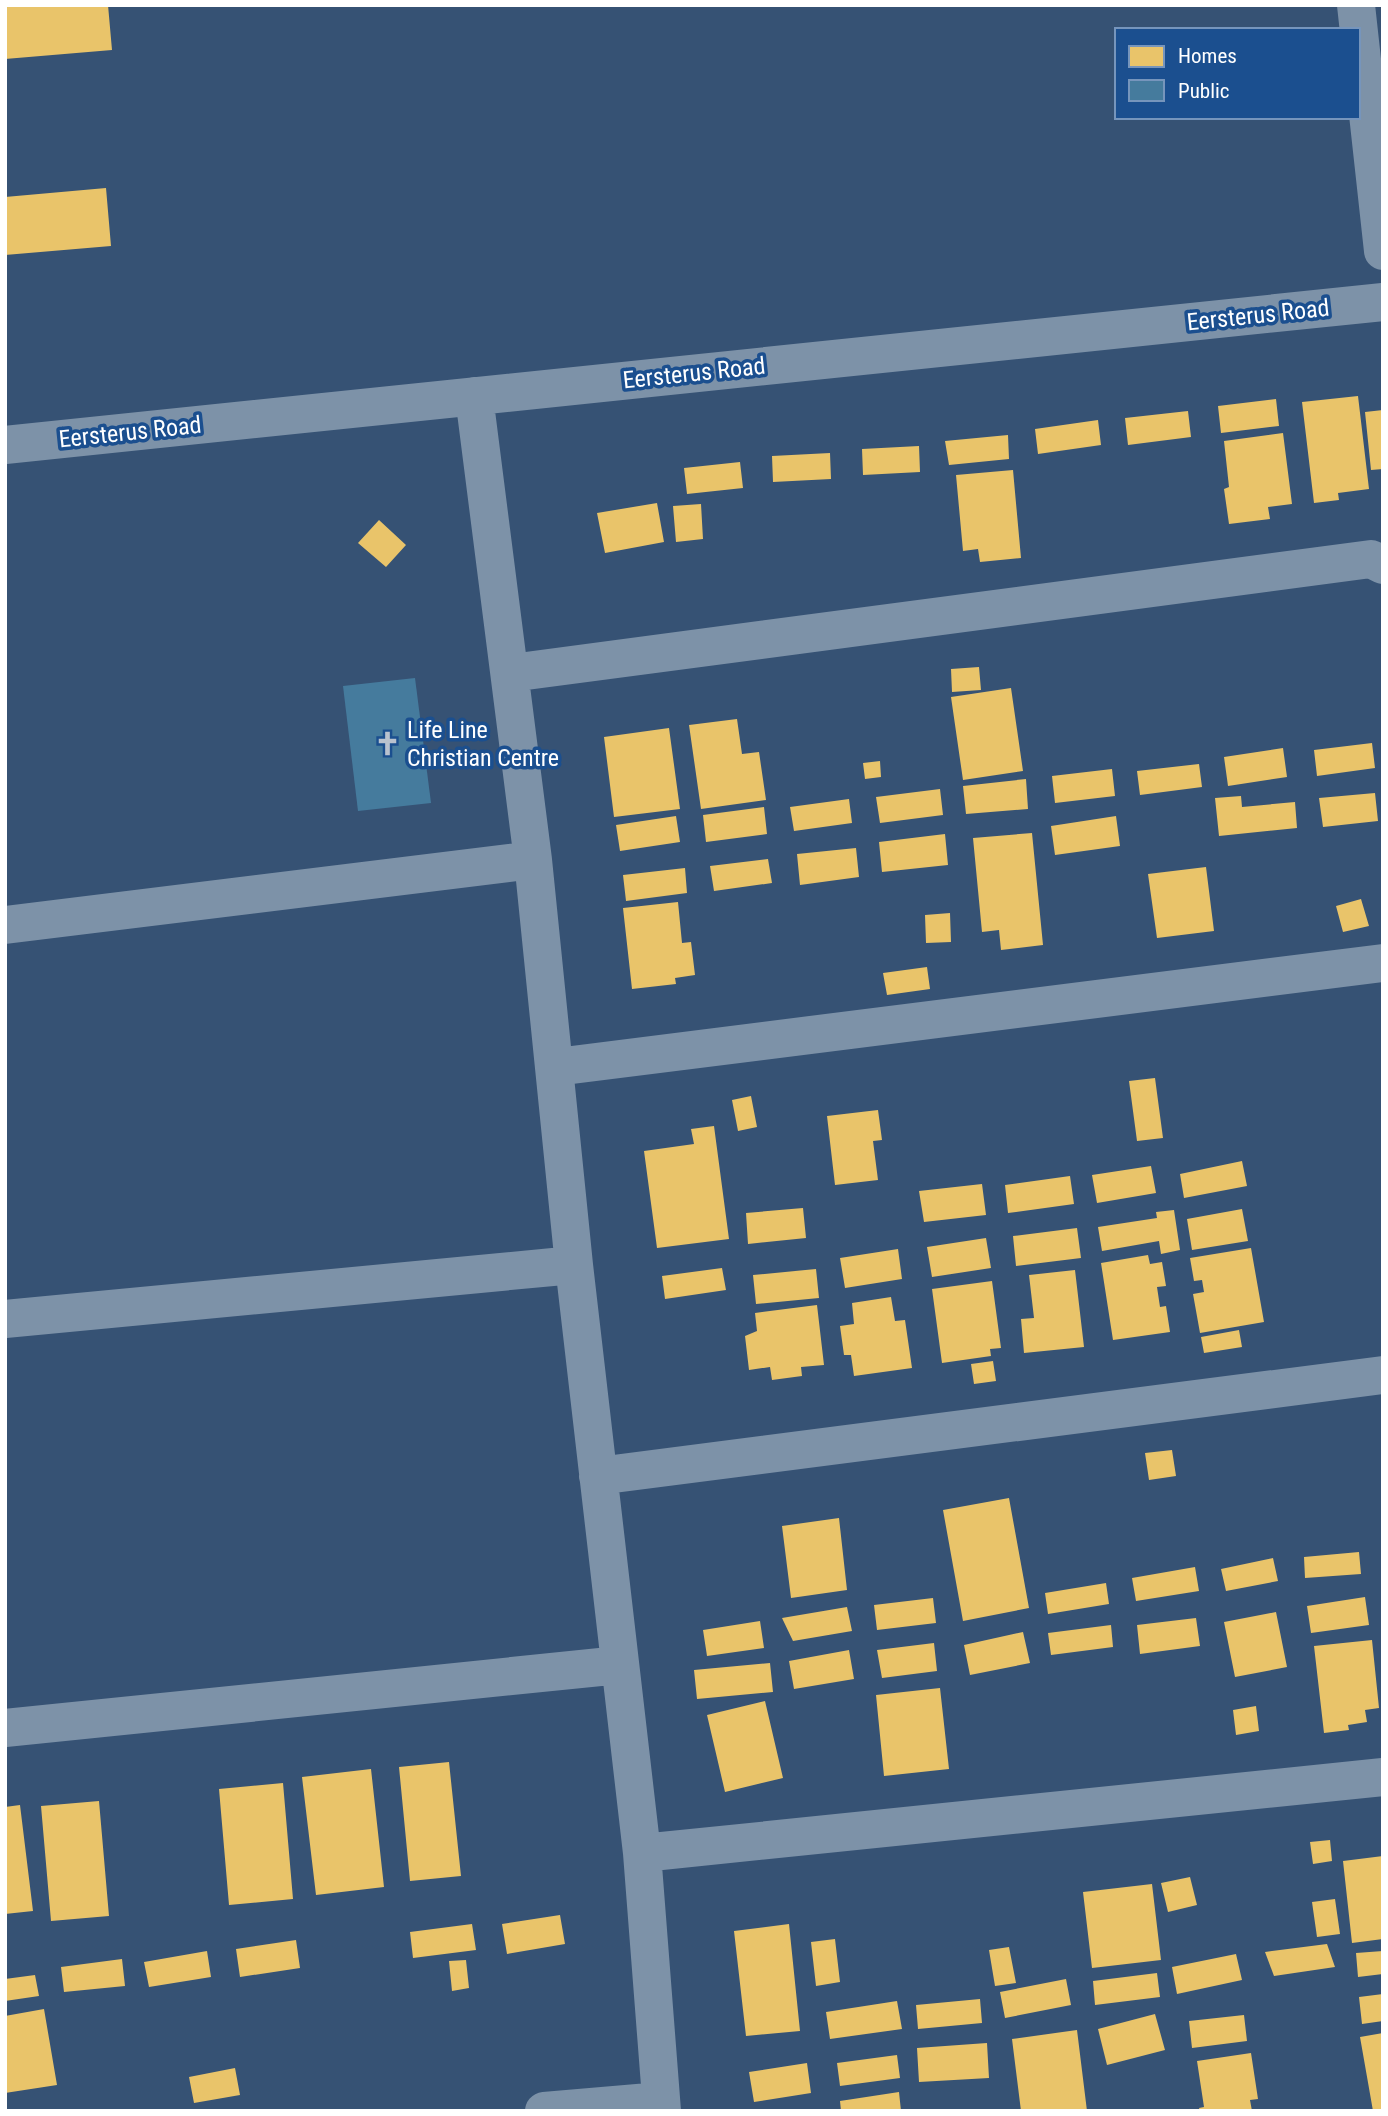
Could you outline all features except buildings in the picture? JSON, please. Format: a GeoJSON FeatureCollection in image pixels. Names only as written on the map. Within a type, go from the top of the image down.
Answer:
{"type":"FeatureCollection","features":[{"type":"Feature","properties":{"kind":"street"},"geometry":{"type":"LineString","coordinates":[[1356,5],[1359,28]]}},
{"type":"Feature","properties":{"kind":"street"},"geometry":{"type":"LineString","coordinates":[[1360,41],[1383,251]]}},
{"type":"Feature","properties":{"kind":"street","name":"Eersterus Road"},"geometry":{"type":"LineString","coordinates":[[5,445],[1383,302]]}},
{"type":"Feature","properties":{"kind":"street"},"geometry":{"type":"LineString","coordinates":[[474,396],[511,673],[556,1067],[574,1265],[642,1853],[662,2106],[544,2111]]}},
{"type":"Feature","properties":{"kind":"street"},"geometry":{"type":"LineString","coordinates":[[511,673],[1371,559],[1383,565]]}},
{"type":"Feature","properties":{"kind":"street"},"geometry":{"type":"LineString","coordinates":[[5,925],[533,860]]}},
{"type":"Feature","properties":{"kind":"street"},"geometry":{"type":"LineString","coordinates":[[556,1067],[1383,963]]}},
{"type":"Feature","properties":{"kind":"street"},"geometry":{"type":"LineString","coordinates":[[5,1319],[574,1265]]}},
{"type":"Feature","properties":{"kind":"street"},"geometry":{"type":"LineString","coordinates":[[598,1476],[1383,1375]]}},
{"type":"Feature","properties":{"kind":"street"},"geometry":{"type":"LineString","coordinates":[[5,1728],[620,1665]]}},
{"type":"Feature","properties":{"kind":"street"},"geometry":{"type":"LineString","coordinates":[[642,1853],[1383,1777]]}},
{"type":"Feature","properties":{"kind":"place","name":"Life Line Christian Centre"},"geometry":{"type":"Point","coordinates":[387,744]}}]}
